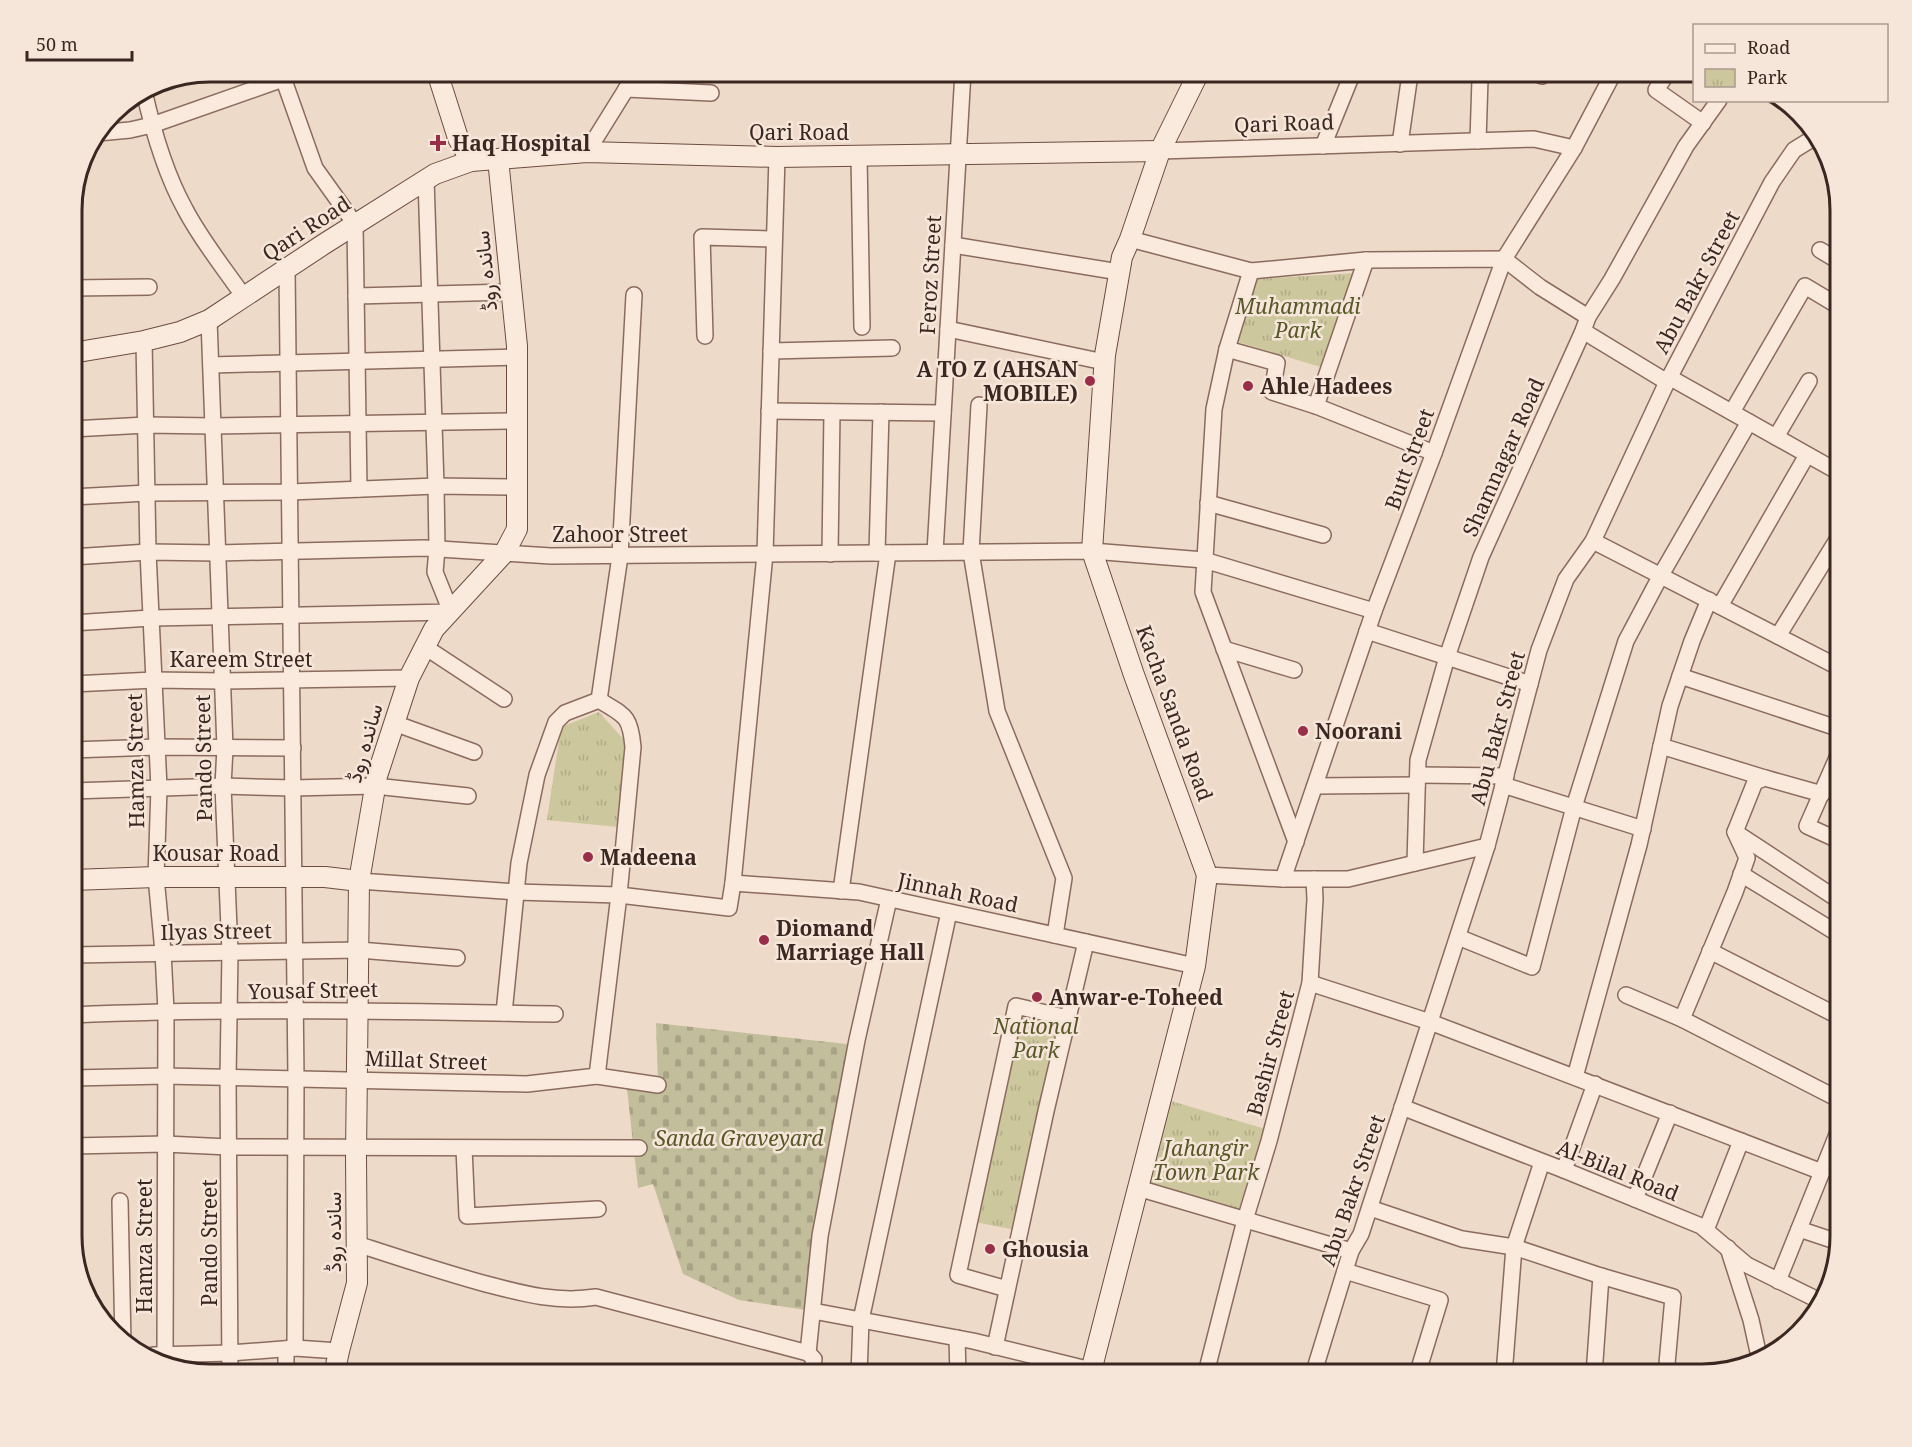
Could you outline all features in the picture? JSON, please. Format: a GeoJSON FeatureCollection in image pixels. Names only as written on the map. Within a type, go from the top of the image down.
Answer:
{"type":"FeatureCollection","features":[{"type":"Feature","properties":{"kind":"main road"},"geometry":{"type":"LineString","coordinates":[[440,83],[458,138],[471,161]]}},
{"type":"Feature","properties":{"kind":"main road","name":"Kacha Sanda Road"},"geometry":{"type":"LineString","coordinates":[[1093,1364],[1195,966],[1207,875],[1134,675],[1092,551],[1104,362],[1122,256],[1160,151],[1194,83]]}},
{"type":"Feature","properties":{"kind":"main road","name":"Qari Road"},"geometry":{"type":"LineString","coordinates":[[83,351],[144,341],[180,332],[209,320],[426,179],[471,161],[587,152],[777,157],[1160,151]]}},
{"type":"Feature","properties":{"kind":"main road","name":"ساندہ روڈ"},"geometry":{"type":"LineString","coordinates":[[336,1364],[357,1283],[360,881],[377,776],[409,678],[434,629],[505,552],[517,529],[517,357],[498,159]]}},
{"type":"Feature","properties":{"kind":"main road","name":"Kousar Road"},"geometry":{"type":"LineString","coordinates":[[83,880],[325,876],[360,881]]}},
{"type":"Feature","properties":{"kind":"street"},"geometry":{"type":"LineString","coordinates":[[110,132],[152,125],[261,83]]}},
{"type":"Feature","properties":{"kind":"street"},"geometry":{"type":"LineString","coordinates":[[285,83],[315,168],[355,224],[359,489]]}},
{"type":"Feature","properties":{"kind":"street"},"geometry":{"type":"LineString","coordinates":[[587,152],[628,83]]}},
{"type":"Feature","properties":{"kind":"street","name":"Feroz Street"},"geometry":{"type":"LineString","coordinates":[[935,552],[962,83]]}},
{"type":"Feature","properties":{"kind":"street"},"geometry":{"type":"LineString","coordinates":[[1323,146],[1347,83]]}},
{"type":"Feature","properties":{"kind":"street"},"geometry":{"type":"LineString","coordinates":[[1400,144],[1409,83]]}},
{"type":"Feature","properties":{"kind":"street"},"geometry":{"type":"LineString","coordinates":[[1478,141],[1480,83]]}},
{"type":"Feature","properties":{"kind":"street","name":"Butt Street"},"geometry":{"type":"LineString","coordinates":[[1283,879],[1374,611],[1504,258],[1574,148],[1608,83]]}},
{"type":"Feature","properties":{"kind":"street"},"geometry":{"type":"LineString","coordinates":[[1661,83],[1656,90],[1703,123]]}},
{"type":"Feature","properties":{"kind":"street"},"geometry":{"type":"LineString","coordinates":[[626,89],[711,93]]}},
{"type":"Feature","properties":{"kind":"street"},"geometry":{"type":"LineString","coordinates":[[146,100],[152,125],[184,207],[244,297]]}},
{"type":"Feature","properties":{"kind":"street","name":"Shamnagar Road"},"geometry":{"type":"LineString","coordinates":[[1415,863],[1418,760],[1447,657],[1481,556],[1586,324],[1686,146],[1718,102]]}},
{"type":"Feature","properties":{"kind":"street","name":"Qari Road"},"geometry":{"type":"LineString","coordinates":[[1160,151],[1534,139],[1574,148]]}},
{"type":"Feature","properties":{"kind":"street","name":"Abu Bakr Street"},"geometry":{"type":"LineString","coordinates":[[1316,1364],[1351,1251],[1361,1234],[1370,1208],[1487,846],[1539,650],[1566,579],[1593,541],[1668,379],[1772,182],[1794,150],[1808,141]]}},
{"type":"Feature","properties":{"kind":"street"},"geometry":{"type":"LineString","coordinates":[[859,156],[862,327]]}},
{"type":"Feature","properties":{"kind":"street"},"geometry":{"type":"LineString","coordinates":[[360,881],[620,895],[729,908],[765,554],[777,157]]}},
{"type":"Feature","properties":{"kind":"street"},"geometry":{"type":"LineString","coordinates":[[83,622],[291,614],[451,612],[435,572],[436,486],[426,179]]}},
{"type":"Feature","properties":{"kind":"street"},"geometry":{"type":"LineString","coordinates":[[705,336],[702,237],[774,239]]}},
{"type":"Feature","properties":{"kind":"street"},"geometry":{"type":"LineString","coordinates":[[1130,239],[1251,271],[1366,260],[1504,258],[1586,324],[1668,379],[1830,468]]}},
{"type":"Feature","properties":{"kind":"street"},"geometry":{"type":"LineString","coordinates":[[953,245],[1119,272]]}},
{"type":"Feature","properties":{"kind":"street"},"geometry":{"type":"LineString","coordinates":[[1820,250],[1830,256]]}},
{"type":"Feature","properties":{"kind":"street"},"geometry":{"type":"LineString","coordinates":[[1316,406],[1366,260]]}},
{"type":"Feature","properties":{"kind":"street"},"geometry":{"type":"LineString","coordinates":[[287,268],[296,1079],[290,1348],[288,1364]]}},
{"type":"Feature","properties":{"kind":"street"},"geometry":{"type":"LineString","coordinates":[[1251,271],[1227,349],[1214,409],[1203,592],[1296,842]]}},
{"type":"Feature","properties":{"kind":"street"},"geometry":{"type":"LineString","coordinates":[[1732,412],[1805,286],[1830,301]]}},
{"type":"Feature","properties":{"kind":"street"},"geometry":{"type":"LineString","coordinates":[[83,288],[149,287]]}},
{"type":"Feature","properties":{"kind":"street"},"geometry":{"type":"LineString","coordinates":[[356,296],[511,292]]}},
{"type":"Feature","properties":{"kind":"street"},"geometry":{"type":"LineString","coordinates":[[599,700],[620,556],[634,295]]}},
{"type":"Feature","properties":{"kind":"street","name":"Pando Street"},"geometry":{"type":"LineString","coordinates":[[209,320],[223,681],[225,748],[223,786],[230,952],[228,1079],[230,1364]]}},
{"type":"Feature","properties":{"kind":"street"},"geometry":{"type":"LineString","coordinates":[[948,329],[1104,362]]}},
{"type":"Feature","properties":{"kind":"street","name":"Hamza Street"},"geometry":{"type":"LineString","coordinates":[[144,341],[148,552],[159,788],[156,877],[164,952],[166,1011],[161,1354]]}},
{"type":"Feature","properties":{"kind":"street"},"geometry":{"type":"LineString","coordinates":[[771,351],[892,348]]}},
{"type":"Feature","properties":{"kind":"street"},"geometry":{"type":"LineString","coordinates":[[1227,349],[1277,363],[1272,392],[1316,406],[1434,453]]}},
{"type":"Feature","properties":{"kind":"street"},"geometry":{"type":"LineString","coordinates":[[211,365],[517,357]]}},
{"type":"Feature","properties":{"kind":"street"},"geometry":{"type":"LineString","coordinates":[[1776,437],[1809,381]]}},
{"type":"Feature","properties":{"kind":"street"},"geometry":{"type":"LineString","coordinates":[[979,405],[971,552],[997,711],[1064,878],[1055,935]]}},
{"type":"Feature","properties":{"kind":"street"},"geometry":{"type":"LineString","coordinates":[[769,411],[943,413]]}},
{"type":"Feature","properties":{"kind":"street"},"geometry":{"type":"LineString","coordinates":[[830,554],[832,412]]}},
{"type":"Feature","properties":{"kind":"street"},"geometry":{"type":"LineString","coordinates":[[841,891],[882,553],[881,412]]}},
{"type":"Feature","properties":{"kind":"street"},"geometry":{"type":"LineString","coordinates":[[83,428],[146,425],[517,421]]}},
{"type":"Feature","properties":{"kind":"street"},"geometry":{"type":"LineString","coordinates":[[1458,937],[1532,967],[1574,807],[1626,641],[1661,575],[1749,422]]}},
{"type":"Feature","properties":{"kind":"street"},"geometry":{"type":"LineString","coordinates":[[1575,1077],[1612,949],[1643,829],[1670,706],[1680,675],[1714,603],[1807,455]]}},
{"type":"Feature","properties":{"kind":"street"},"geometry":{"type":"LineString","coordinates":[[83,496],[436,486],[517,487]]}},
{"type":"Feature","properties":{"kind":"street"},"geometry":{"type":"LineString","coordinates":[[1208,503],[1323,535]]}},
{"type":"Feature","properties":{"kind":"street"},"geometry":{"type":"LineString","coordinates":[[1593,541],[1830,663]]}},
{"type":"Feature","properties":{"kind":"street","name":"Zahoor Street"},"geometry":{"type":"LineString","coordinates":[[83,555],[148,552],[437,549],[551,556],[1092,551],[1204,560],[1374,611]]}},
{"type":"Feature","properties":{"kind":"street"},"geometry":{"type":"LineString","coordinates":[[1778,636],[1830,551]]}},
{"type":"Feature","properties":{"kind":"street"},"geometry":{"type":"LineString","coordinates":[[1367,631],[1530,684]]}},
{"type":"Feature","properties":{"kind":"street"},"geometry":{"type":"LineString","coordinates":[[425,647],[504,699]]}},
{"type":"Feature","properties":{"kind":"street"},"geometry":{"type":"LineString","coordinates":[[1224,649],[1294,670]]}},
{"type":"Feature","properties":{"kind":"street"},"geometry":{"type":"LineString","coordinates":[[1680,675],[1830,726]]}},
{"type":"Feature","properties":{"kind":"street","name":"Kareem Street"},"geometry":{"type":"LineString","coordinates":[[83,683],[154,680],[409,678]]}},
{"type":"Feature","properties":{"kind":"street"},"geometry":{"type":"LineString","coordinates":[[504,1013],[516,891],[537,775],[556,722],[565,713],[599,700]]}},
{"type":"Feature","properties":{"kind":"street"},"geometry":{"type":"LineString","coordinates":[[597,1076],[620,895],[633,747],[631,728],[623,715],[599,700]]}},
{"type":"Feature","properties":{"kind":"street"},"geometry":{"type":"LineString","coordinates":[[394,723],[474,752]]}},
{"type":"Feature","properties":{"kind":"street"},"geometry":{"type":"LineString","coordinates":[[1661,746],[1822,794]]}},
{"type":"Feature","properties":{"kind":"street"},"geometry":{"type":"LineString","coordinates":[[83,750],[157,747],[293,748]]}},
{"type":"Feature","properties":{"kind":"street"},"geometry":{"type":"LineString","coordinates":[[1830,777],[1807,826],[1830,836]]}},
{"type":"Feature","properties":{"kind":"street"},"geometry":{"type":"LineString","coordinates":[[1682,1019],[1747,858],[1735,832],[1755,782],[1765,778]]}},
{"type":"Feature","properties":{"kind":"street"},"geometry":{"type":"LineString","coordinates":[[1315,786],[1418,780],[1504,780],[1574,807],[1643,829]]}},
{"type":"Feature","properties":{"kind":"street"},"geometry":{"type":"LineString","coordinates":[[83,791],[223,786],[293,788],[375,786],[468,796]]}},
{"type":"Feature","properties":{"kind":"street"},"geometry":{"type":"LineString","coordinates":[[1735,832],[1830,894]]}},
{"type":"Feature","properties":{"kind":"street"},"geometry":{"type":"LineString","coordinates":[[1207,875],[1283,879],[1348,879],[1487,846]]}},
{"type":"Feature","properties":{"kind":"street"},"geometry":{"type":"LineString","coordinates":[[1741,874],[1830,929]]}},
{"type":"Feature","properties":{"kind":"street","name":"Bashir Street"},"geometry":{"type":"LineString","coordinates":[[1208,1364],[1310,983],[1314,879]]}},
{"type":"Feature","properties":{"kind":"street","name":"Jinnah Road"},"geometry":{"type":"LineString","coordinates":[[733,883],[859,892],[1195,966]]}},
{"type":"Feature","properties":{"kind":"street"},"geometry":{"type":"LineString","coordinates":[[808,1353],[820,1236],[857,1040],[889,899]]}},
{"type":"Feature","properties":{"kind":"street"},"geometry":{"type":"LineString","coordinates":[[859,1364],[861,1320],[948,912]]}},
{"type":"Feature","properties":{"kind":"street"},"geometry":{"type":"LineString","coordinates":[[995,1347],[1086,942]]}},
{"type":"Feature","properties":{"kind":"street","name":"Ilyas Street"},"geometry":{"type":"LineString","coordinates":[[83,955],[359,950],[457,958]]}},
{"type":"Feature","properties":{"kind":"street"},"geometry":{"type":"LineString","coordinates":[[1710,951],[1830,1012]]}},
{"type":"Feature","properties":{"kind":"street"},"geometry":{"type":"LineString","coordinates":[[1310,983],[1430,1022],[1822,1172]]}},
{"type":"Feature","properties":{"kind":"street"},"geometry":{"type":"LineString","coordinates":[[1626,995],[1682,1019],[1830,1095]]}},
{"type":"Feature","properties":{"kind":"street"},"geometry":{"type":"LineString","coordinates":[[1007,1288],[958,1275],[1016,1006],[1068,1018]]}},
{"type":"Feature","properties":{"kind":"street","name":"Yousaf Street"},"geometry":{"type":"LineString","coordinates":[[83,1015],[166,1011],[359,1010],[555,1014]]}},
{"type":"Feature","properties":{"kind":"street","name":"Millat Street"},"geometry":{"type":"LineString","coordinates":[[83,1078],[165,1076],[527,1084],[597,1076],[658,1085]]}},
{"type":"Feature","properties":{"kind":"street"},"geometry":{"type":"LineString","coordinates":[[1563,1170],[1595,1084]]}},
{"type":"Feature","properties":{"kind":"street","name":"Al-Bilal Road"},"geometry":{"type":"LineString","coordinates":[[1402,1107],[1701,1226],[1747,1265],[1812,1297]]}},
{"type":"Feature","properties":{"kind":"street"},"geometry":{"type":"LineString","coordinates":[[1635,1199],[1670,1113]]}},
{"type":"Feature","properties":{"kind":"street"},"geometry":{"type":"LineString","coordinates":[[1706,1230],[1741,1141]]}},
{"type":"Feature","properties":{"kind":"street"},"geometry":{"type":"LineString","coordinates":[[83,1146],[165,1144],[230,1147],[639,1148]]}},
{"type":"Feature","properties":{"kind":"street"},"geometry":{"type":"LineString","coordinates":[[464,1148],[466,1216],[598,1209]]}},
{"type":"Feature","properties":{"kind":"street"},"geometry":{"type":"LineString","coordinates":[[1778,1281],[1830,1157]]}},
{"type":"Feature","properties":{"kind":"street"},"geometry":{"type":"LineString","coordinates":[[1505,1364],[1514,1247],[1542,1162]]}},
{"type":"Feature","properties":{"kind":"street"},"geometry":{"type":"LineString","coordinates":[[1138,1188],[1351,1251]]}},
{"type":"Feature","properties":{"kind":"street"},"geometry":{"type":"LineString","coordinates":[[120,1201],[123,1330]]}},
{"type":"Feature","properties":{"kind":"street"},"geometry":{"type":"LineString","coordinates":[[1370,1208],[1462,1239],[1514,1247],[1673,1297],[1667,1364]]}},
{"type":"Feature","properties":{"kind":"street"},"geometry":{"type":"LineString","coordinates":[[1799,1229],[1830,1239]]}},
{"type":"Feature","properties":{"kind":"street"},"geometry":{"type":"LineString","coordinates":[[357,1244],[438,1271],[533,1296],[574,1300],[596,1297],[808,1353],[814,1359],[813,1364]]}},
{"type":"Feature","properties":{"kind":"street"},"geometry":{"type":"LineString","coordinates":[[1728,1248],[1751,1320],[1758,1351]]}},
{"type":"Feature","properties":{"kind":"street"},"geometry":{"type":"LineString","coordinates":[[1345,1270],[1440,1300],[1420,1364]]}},
{"type":"Feature","properties":{"kind":"street"},"geometry":{"type":"LineString","coordinates":[[1595,1364],[1601,1276]]}},
{"type":"Feature","properties":{"kind":"street"},"geometry":{"type":"LineString","coordinates":[[813,1311],[957,1338],[1058,1364]]}},
{"type":"Feature","properties":{"kind":"street"},"geometry":{"type":"LineString","coordinates":[[957,1338],[958,1364]]}},
{"type":"Feature","properties":{"kind":"street"},"geometry":{"type":"LineString","coordinates":[[164,1356],[290,1348],[339,1351]]}},
{"type":"Feature","properties":{"kind":"green space","name":"Muhammadi Park"},"geometry":{"type":"Polygon","coordinates":[[[1356,273],[1324,368],[1238,342],[1256,279],[1356,273]]]}},
{"type":"Feature","properties":{"kind":"green space"},"geometry":{"type":"Polygon","coordinates":[[[599,712],[626,742],[618,827],[547,820],[561,727],[599,712]]]}},
{"type":"Feature","properties":{"kind":"green space","name":"National Park"},"geometry":{"type":"Polygon","coordinates":[[[1016,1006],[1068,1018],[1020,1231],[970,1221],[1016,1006]]]}},
{"type":"Feature","properties":{"kind":"green space","name":"Sanda Graveyard"},"geometry":{"type":"Polygon","coordinates":[[[656,1023],[856,1045],[813,1311],[739,1300],[683,1274],[653,1184],[638,1188],[626,1080],[658,1085],[656,1023]]]}},
{"type":"Feature","properties":{"kind":"green space","name":"Jahangir Town Park"},"geometry":{"type":"Polygon","coordinates":[[[1161,1098],[1272,1131],[1245,1220],[1138,1188],[1161,1098]]]}},
{"type":"Feature","properties":{"kind":"place","name":"Haq Hospital"},"geometry":{"type":"Point","coordinates":[438,143]}},
{"type":"Feature","properties":{"kind":"place","name":"A TO Z (AHSAN MOBILE)"},"geometry":{"type":"Point","coordinates":[1090,381]}},
{"type":"Feature","properties":{"kind":"place","name":"Ahle Hadees"},"geometry":{"type":"Point","coordinates":[1248,386]}},
{"type":"Feature","properties":{"kind":"place","name":"Noorani"},"geometry":{"type":"Point","coordinates":[1303,731]}},
{"type":"Feature","properties":{"kind":"place","name":"Madeena"},"geometry":{"type":"Point","coordinates":[588,857]}},
{"type":"Feature","properties":{"kind":"place","name":"Diomand Marriage Hall"},"geometry":{"type":"Point","coordinates":[764,940]}},
{"type":"Feature","properties":{"kind":"place","name":"Anwar-e-Toheed"},"geometry":{"type":"Point","coordinates":[1037,997]}},
{"type":"Feature","properties":{"kind":"place","name":"Ghousia"},"geometry":{"type":"Point","coordinates":[990,1249]}}]}
